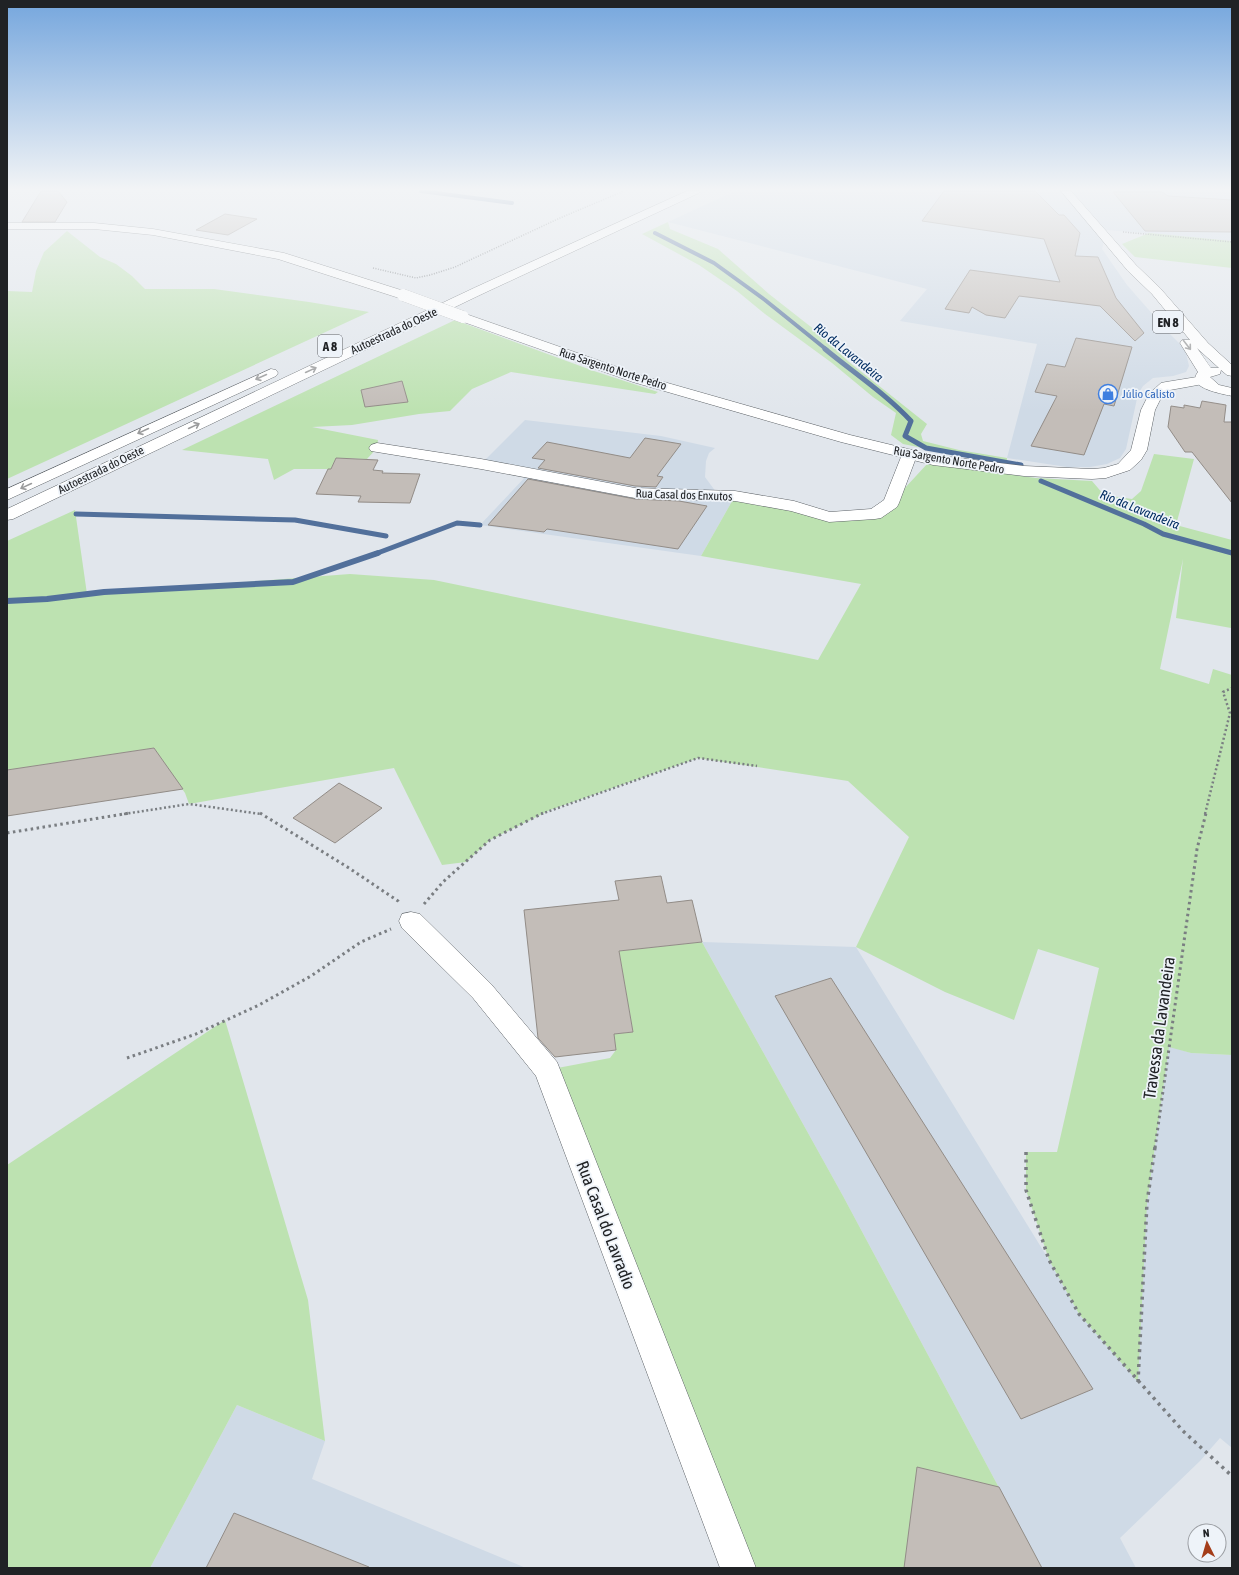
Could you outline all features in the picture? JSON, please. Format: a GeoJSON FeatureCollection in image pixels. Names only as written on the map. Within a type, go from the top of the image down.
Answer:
{"type":"FeatureCollection","features":[{"type":"Feature","properties":{"kind":"main road","name":"Rua Sargento Norte Pedro"},"geometry":{"type":"LineString","coordinates":[[310,264],[403,295],[638,379],[846,439],[909,455],[960,464],[1030,472],[1092,474],[1117,470],[1130,462],[1139,450],[1148,410],[1156,394],[1160,390],[1174,384],[1218,387]]}},
{"type":"Feature","properties":{"kind":"main road","name":"Autoestrada do Oeste"},"geometry":{"type":"LineString","coordinates":[[405,311],[506,264]]}},
{"type":"Feature","properties":{"kind":"main road","name":"Autoestrada do Oeste"},"geometry":{"type":"LineString","coordinates":[[7,515],[536,264]]}},
{"type":"Feature","properties":{"kind":"main road","name":"EN 8"},"geometry":{"type":"LineString","coordinates":[[1129,264],[1156,291],[1203,346],[1232,372]]}},
{"type":"Feature","properties":{"kind":"main road","name":"EN 8"},"geometry":{"type":"LineString","coordinates":[[1132,268],[1145,292],[1172,328],[1186,343],[1218,387]]}},
{"type":"Feature","properties":{"kind":"main road"},"geometry":{"type":"LineString","coordinates":[[1172,328],[1187,328]]}},
{"type":"Feature","properties":{"kind":"main road","name":"Autoestrada do Oeste"},"geometry":{"type":"LineString","coordinates":[[7,495],[285,366]]}},
{"type":"Feature","properties":{"kind":"main road","name":"EN 8"},"geometry":{"type":"LineString","coordinates":[[1218,387],[1218,371],[1232,372]]}},
{"type":"Feature","properties":{"kind":"main road","name":"Rua Casal dos Enxutos"},"geometry":{"type":"LineString","coordinates":[[377,448],[481,464],[635,494],[735,496],[794,506],[829,516],[875,514],[892,503],[909,455]]}},
{"type":"Feature","properties":{"kind":"main road","name":"Rua Casal do Lavradio"},"geometry":{"type":"LineString","coordinates":[[411,921],[482,991],[547,1070],[738,1568]]}},
{"type":"Feature","properties":{"kind":"path"},"geometry":{"type":"LineString","coordinates":[[372,267],[416,278],[430,275],[460,264]]}},
{"type":"Feature","properties":{"kind":"path","name":"Travessa da Lavandeira"},"geometry":{"type":"LineString","coordinates":[[1138,1382],[1147,1203],[1197,849],[1230,713],[1223,692],[1232,688]]}},
{"type":"Feature","properties":{"kind":"path"},"geometry":{"type":"LineString","coordinates":[[127,1058],[196,1034],[259,1005],[311,976],[361,942],[411,921],[443,882],[490,840],[550,810],[698,758],[757,766]]}},
{"type":"Feature","properties":{"kind":"path"},"geometry":{"type":"LineString","coordinates":[[7,833],[189,804],[259,813],[350,868],[398,901],[411,921]]}},
{"type":"Feature","properties":{"kind":"path"},"geometry":{"type":"LineString","coordinates":[[1026,1152],[1026,1190],[1049,1260],[1079,1314],[1138,1382],[1183,1430],[1232,1476]]}},
{"type":"Feature","properties":{"kind":"shaded area"},"geometry":{"type":"Polygon","coordinates":[[[832,264],[1113,264],[1127,285],[1185,349],[1189,366],[1186,372],[1173,376],[1153,378],[1143,386],[1138,394],[1126,449],[1120,458],[1107,464],[1090,467],[1067,467],[1007,458],[1037,344],[900,321],[927,289],[832,264]]]}},
{"type":"Feature","properties":{"kind":"shaded area"},"geometry":{"type":"Polygon","coordinates":[[[525,420],[661,436],[715,448],[709,453],[706,461],[705,477],[716,492],[735,496],[701,556],[480,525],[529,473],[481,464],[525,420]]]}},
{"type":"Feature","properties":{"kind":"shaded area"},"geometry":{"type":"Polygon","coordinates":[[[702,942],[856,947],[1049,1260],[1079,1314],[1147,1203],[1169,1046],[1191,1053],[1232,1055],[1232,1448],[1220,1438],[1200,1461],[1120,1538],[1136,1568],[1042,1568],[843,1196],[702,942]]]}},
{"type":"Feature","properties":{"kind":"shaded area"},"geometry":{"type":"Polygon","coordinates":[[[237,1405],[325,1441],[312,1479],[526,1568],[150,1568],[237,1405]]]}},
{"type":"Feature","properties":{"kind":"green space"},"geometry":{"type":"Polygon","coordinates":[[[39,264],[117,264],[132,276],[145,289],[214,289],[369,312],[7,479],[7,291],[32,292],[39,264]]]}},
{"type":"Feature","properties":{"kind":"green space"},"geometry":{"type":"Polygon","coordinates":[[[736,264],[769,294],[820,334],[849,362],[927,424],[921,434],[923,441],[959,450],[1007,458],[1007,465],[903,444],[891,435],[896,413],[873,397],[832,363],[765,314],[737,291],[699,265],[736,264]]]}},
{"type":"Feature","properties":{"kind":"green space"},"geometry":{"type":"Polygon","coordinates":[[[1201,264],[1232,264],[1232,268],[1201,264]]]}},
{"type":"Feature","properties":{"kind":"green space"},"geometry":{"type":"Polygon","coordinates":[[[455,320],[594,371],[658,392],[655,394],[511,372],[472,389],[450,411],[419,414],[352,425],[312,427],[378,440],[377,448],[367,459],[336,458],[331,469],[294,469],[274,480],[268,459],[182,450],[455,320]]]}},
{"type":"Feature","properties":{"kind":"green space"},"geometry":{"type":"Polygon","coordinates":[[[1154,454],[1194,459],[1176,525],[1232,540],[1231,628],[1176,618],[1183,559],[1160,669],[1209,684],[1213,669],[1232,675],[1232,1055],[1191,1053],[1169,1047],[1147,1203],[1138,1382],[1079,1314],[1049,1260],[1026,1190],[1026,1152],[1057,1152],[1099,968],[1038,949],[1014,1020],[945,992],[856,947],[909,837],[848,781],[698,758],[550,810],[490,840],[466,862],[442,865],[394,768],[189,804],[185,793],[154,748],[7,770],[7,541],[75,510],[87,594],[350,574],[434,580],[818,660],[861,584],[701,556],[735,496],[829,517],[875,514],[891,503],[928,463],[1036,478],[1092,481],[1104,495],[1132,499],[1141,491],[1154,454]]]}},
{"type":"Feature","properties":{"kind":"green space"},"geometry":{"type":"Polygon","coordinates":[[[702,942],[843,1196],[1042,1568],[738,1568],[547,1070],[610,1058],[616,1050],[614,1034],[633,1032],[619,951],[702,942]]]}},
{"type":"Feature","properties":{"kind":"green space"},"geometry":{"type":"Polygon","coordinates":[[[225,1020],[308,1300],[325,1441],[237,1405],[150,1568],[7,1568],[7,1165],[225,1020]]]}},
{"type":"Feature","properties":{"kind":"building"},"geometry":{"type":"Polygon","coordinates":[[[1053,264],[1101,264],[1116,298],[1144,333],[1135,341],[1100,306],[1019,296],[1005,318],[986,315],[972,307],[969,313],[945,309],[970,270],[1060,282],[1053,264]]]}},
{"type":"Feature","properties":{"kind":"building"},"geometry":{"type":"Polygon","coordinates":[[[1076,338],[1132,347],[1114,406],[1104,404],[1084,455],[1031,446],[1057,396],[1035,392],[1047,364],[1065,367],[1076,338]]]}},
{"type":"Feature","properties":{"kind":"building"},"geometry":{"type":"Polygon","coordinates":[[[402,381],[408,402],[365,407],[361,390],[402,381]]]}},
{"type":"Feature","properties":{"kind":"building"},"geometry":{"type":"Polygon","coordinates":[[[1202,401],[1226,405],[1224,422],[1232,422],[1232,503],[1192,452],[1185,452],[1168,427],[1171,406],[1184,408],[1184,405],[1200,408],[1202,401]]]}},
{"type":"Feature","properties":{"kind":"building"},"geometry":{"type":"Polygon","coordinates":[[[645,438],[681,444],[657,476],[663,477],[656,487],[635,486],[538,468],[545,460],[532,458],[547,442],[630,458],[645,438]]]}},
{"type":"Feature","properties":{"kind":"building"},"geometry":{"type":"Polygon","coordinates":[[[336,458],[378,460],[373,470],[383,471],[382,473],[420,474],[410,503],[358,502],[361,496],[316,494],[328,469],[331,469],[336,458]]]}},
{"type":"Feature","properties":{"kind":"building"},"geometry":{"type":"Polygon","coordinates":[[[528,479],[635,499],[679,501],[707,506],[678,549],[547,529],[544,532],[488,525],[528,479]]]}},
{"type":"Feature","properties":{"kind":"building"},"geometry":{"type":"Polygon","coordinates":[[[154,748],[183,789],[7,816],[7,770],[154,748]]]}},
{"type":"Feature","properties":{"kind":"building"},"geometry":{"type":"Polygon","coordinates":[[[339,783],[382,808],[335,843],[293,818],[339,783]]]}},
{"type":"Feature","properties":{"kind":"building"},"geometry":{"type":"Polygon","coordinates":[[[661,876],[667,903],[692,900],[702,942],[619,951],[633,1032],[614,1034],[616,1050],[555,1057],[538,1038],[524,910],[619,900],[615,881],[661,876]]]}},
{"type":"Feature","properties":{"kind":"building"},"geometry":{"type":"Polygon","coordinates":[[[831,978],[1093,1389],[1021,1419],[775,996],[831,978]]]}},
{"type":"Feature","properties":{"kind":"building"},"geometry":{"type":"Polygon","coordinates":[[[917,1467],[999,1487],[1042,1568],[904,1568],[917,1467]]]}},
{"type":"Feature","properties":{"kind":"building"},"geometry":{"type":"Polygon","coordinates":[[[234,1513],[369,1567],[369,1568],[206,1568],[234,1513]]]}},
{"type":"Feature","properties":{"kind":"waterway","name":"Rio da Lavandeira"},"geometry":{"type":"LineString","coordinates":[[716,264],[765,300],[827,350]]}},
{"type":"Feature","properties":{"kind":"waterway","name":"Rio da Lavandeira"},"geometry":{"type":"LineString","coordinates":[[825,349],[880,393],[911,421],[905,436],[926,448],[1021,465]]}},
{"type":"Feature","properties":{"kind":"waterway","name":"Rio da Lavandeira"},"geometry":{"type":"LineString","coordinates":[[1041,481],[1144,524],[1163,534],[1232,553]]}},
{"type":"Feature","properties":{"kind":"waterway"},"geometry":{"type":"LineString","coordinates":[[76,514],[295,520],[386,536]]}},
{"type":"Feature","properties":{"kind":"waterway"},"geometry":{"type":"LineString","coordinates":[[375,554],[457,523],[480,525]]}},
{"type":"Feature","properties":{"kind":"waterway"},"geometry":{"type":"LineString","coordinates":[[7,601],[47,599],[104,592],[293,582],[378,553]]}},
{"type":"Feature","properties":{"kind":"place","name":"Júlio Calisto"},"geometry":{"type":"Point","coordinates":[1108,394]}}]}
